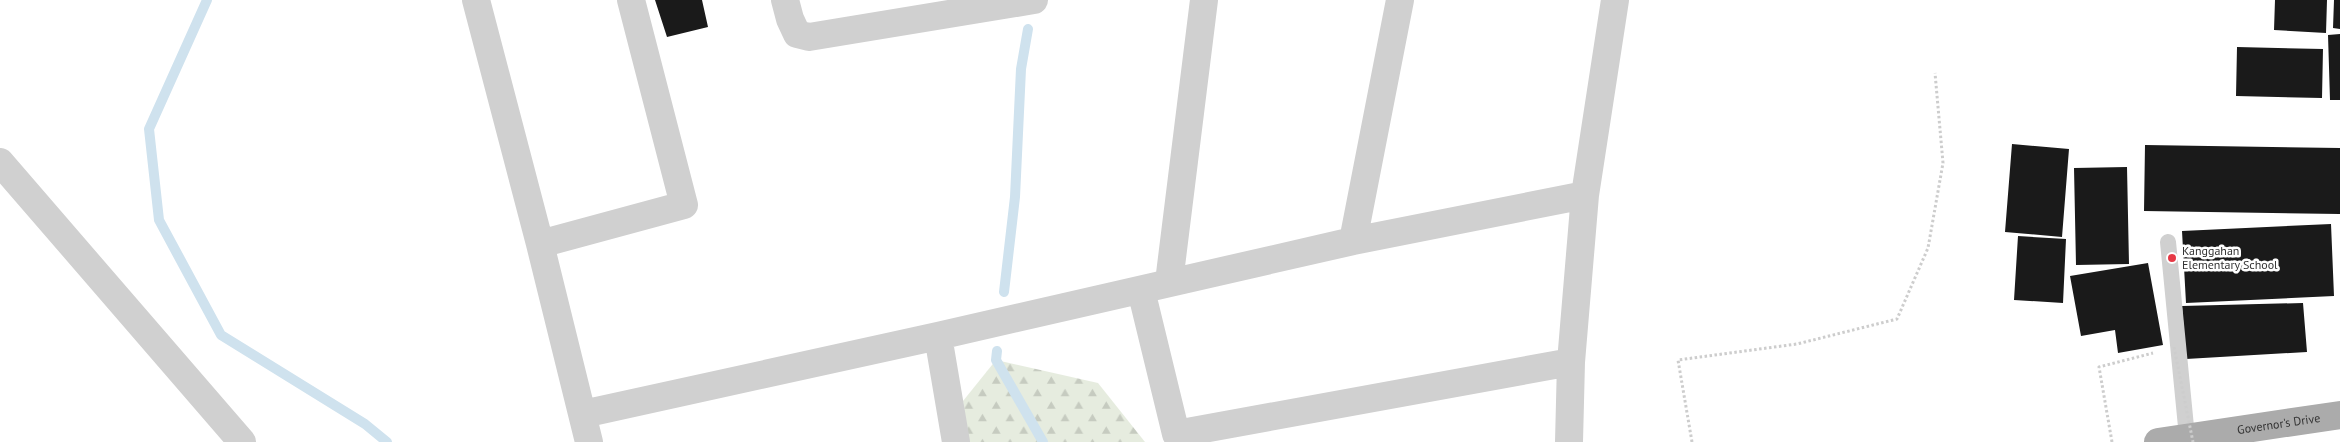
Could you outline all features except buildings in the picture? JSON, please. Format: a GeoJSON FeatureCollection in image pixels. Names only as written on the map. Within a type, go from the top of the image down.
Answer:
{"type":"FeatureCollection","features":[{"type":"Feature","properties":{"kind":"main road","name":"Governor's Drive"},"geometry":{"type":"LineString","coordinates":[[2158,442],[2190,440],[2340,415]]}},
{"type":"Feature","properties":{"kind":"street"},"geometry":{"type":"LineString","coordinates":[[476,0],[540,244],[589,442]]}},
{"type":"Feature","properties":{"kind":"street"},"geometry":{"type":"LineString","coordinates":[[540,244],[684,205],[632,0]]}},
{"type":"Feature","properties":{"kind":"street"},"geometry":{"type":"LineString","coordinates":[[785,0],[790,19],[797,34],[809,38],[1034,0]]}},
{"type":"Feature","properties":{"kind":"street"},"geometry":{"type":"LineString","coordinates":[[1169,282],[1204,0]]}},
{"type":"Feature","properties":{"kind":"street"},"geometry":{"type":"LineString","coordinates":[[1353,241],[1400,0]]}},
{"type":"Feature","properties":{"kind":"street"},"geometry":{"type":"LineString","coordinates":[[1568,442],[1571,362],[1585,195],[1616,0]]}},
{"type":"Feature","properties":{"kind":"street"},"geometry":{"type":"LineString","coordinates":[[0,162],[242,442]]}},
{"type":"Feature","properties":{"kind":"street"},"geometry":{"type":"LineString","coordinates":[[583,414],[938,336],[1353,241],[1585,195]]}},
{"type":"Feature","properties":{"kind":"street"},"geometry":{"type":"LineString","coordinates":[[1141,290],[1176,434],[1571,362]]}},
{"type":"Feature","properties":{"kind":"street"},"geometry":{"type":"LineString","coordinates":[[938,336],[956,442]]}},
{"type":"Feature","properties":{"kind":"lane"},"geometry":{"type":"LineString","coordinates":[[2168,242],[2190,440]]}},
{"type":"Feature","properties":{"kind":"path"},"geometry":{"type":"LineString","coordinates":[[1692,442],[1678,360],[1798,344],[1896,319],[1928,248],[1943,163],[1935,72]]}},
{"type":"Feature","properties":{"kind":"path"},"geometry":{"type":"LineString","coordinates":[[2165,350],[2174,347],[2190,440]]}},
{"type":"Feature","properties":{"kind":"path"},"geometry":{"type":"LineString","coordinates":[[2112,442],[2099,367],[2155,352]]}},
{"type":"Feature","properties":{"kind":"green space"},"geometry":{"type":"Polygon","coordinates":[[[996,360],[1098,383],[1145,442],[967,442],[963,401],[996,360]]]}},
{"type":"Feature","properties":{"kind":"waterway"},"geometry":{"type":"LineString","coordinates":[[207,0],[149,129],[159,220],[221,335],[365,424],[387,442]]}},
{"type":"Feature","properties":{"kind":"waterway"},"geometry":{"type":"LineString","coordinates":[[1004,292],[1015,197],[1021,69],[1028,29]]}},
{"type":"Feature","properties":{"kind":"waterway"},"geometry":{"type":"LineString","coordinates":[[997,351],[996,360],[1043,442]]}},
{"type":"Feature","properties":{"kind":"place","name":"Kanggahan Elementary School"},"geometry":{"type":"Point","coordinates":[2172,258]}}]}
